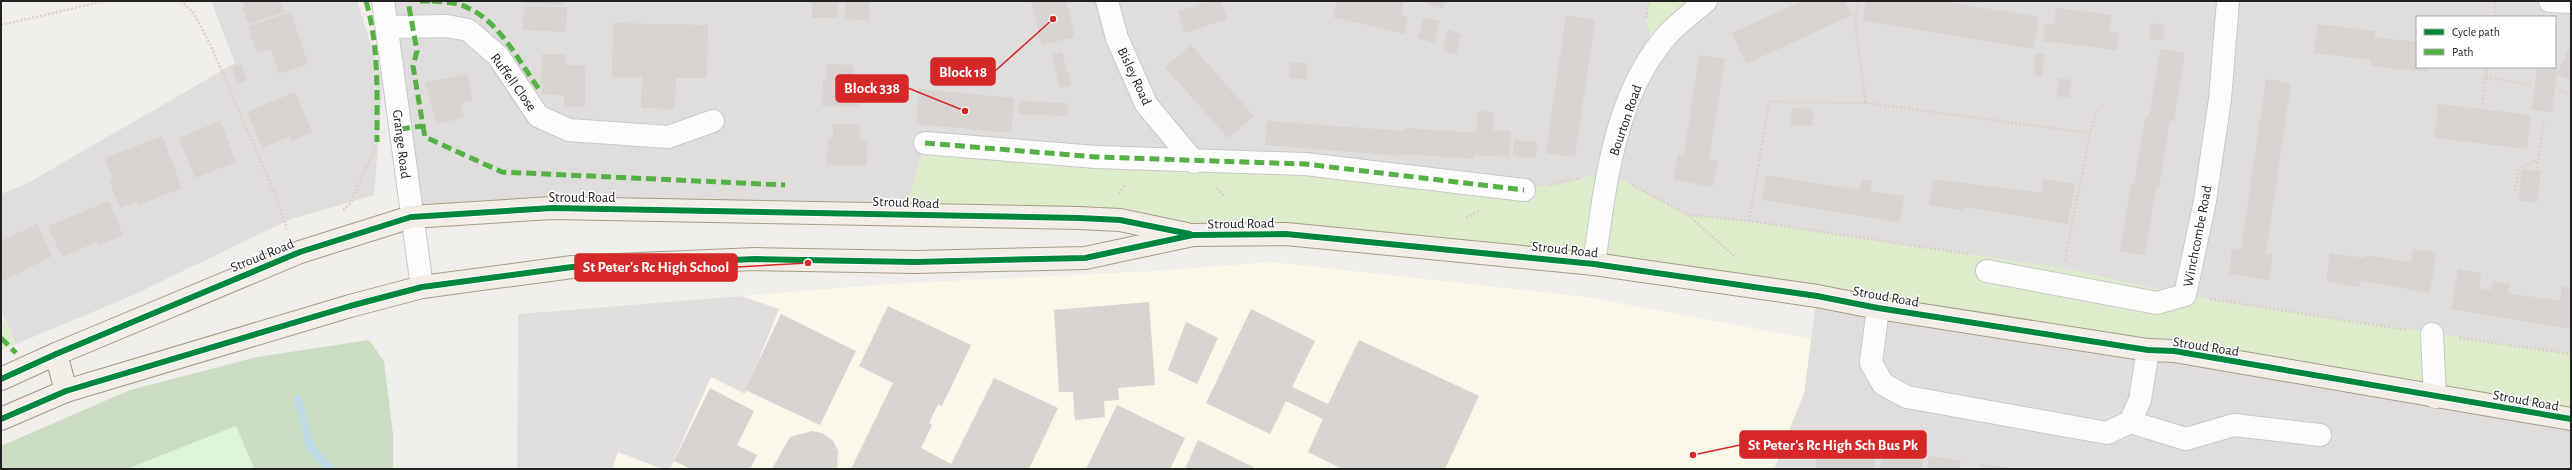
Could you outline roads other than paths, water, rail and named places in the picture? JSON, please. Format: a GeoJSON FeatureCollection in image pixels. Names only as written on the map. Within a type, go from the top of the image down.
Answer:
{"type":"FeatureCollection","features":[{"type":"Feature","properties":{"kind":"main road","name":"Stroud Road"},"geometry":{"type":"LineString","coordinates":[[1,379],[56,354],[300,252],[411,217],[552,208],[1079,218],[1120,220],[1193,235]]}},
{"type":"Feature","properties":{"kind":"main road","name":"Stroud Road"},"geometry":{"type":"LineString","coordinates":[[1,419],[66,392],[350,306],[422,287],[572,267],[755,259],[915,262],[1085,258],[1193,235],[1286,234],[1594,264],[1817,296],[1878,308],[2148,350],[2174,352],[2571,419]]}},
{"type":"Feature","properties":{"kind":"main road"},"geometry":{"type":"LineString","coordinates":[[56,354],[66,392]]}},
{"type":"Feature","properties":{"kind":"street","name":"Grange Road"},"geometry":{"type":"LineString","coordinates":[[383,1],[388,26],[411,217],[422,287]]}},
{"type":"Feature","properties":{"kind":"street","name":"Bisley Road"},"geometry":{"type":"LineString","coordinates":[[1107,1],[1117,38],[1146,104],[1194,162]]}},
{"type":"Feature","properties":{"kind":"street","name":"Bourton Road"},"geometry":{"type":"LineString","coordinates":[[1594,264],[1608,172],[1632,89],[1663,40],[1706,1]]}},
{"type":"Feature","properties":{"kind":"street","name":"Winchcombe Road"},"geometry":{"type":"LineString","coordinates":[[1987,271],[2157,303],[2185,295],[2205,201],[2220,99],[2228,1]]}},
{"type":"Feature","properties":{"kind":"street"},"geometry":{"type":"LineString","coordinates":[[2550,1],[2571,2]]}},
{"type":"Feature","properties":{"kind":"street","name":"Ruffell Close"},"geometry":{"type":"LineString","coordinates":[[388,26],[446,26],[468,30],[498,56],[538,116],[569,130],[668,137],[713,121]]}},
{"type":"Feature","properties":{"kind":"street"},"geometry":{"type":"LineString","coordinates":[[925,143],[1096,157],[1194,162],[1304,164],[1524,190]]}},
{"type":"Feature","properties":{"kind":"street"},"geometry":{"type":"LineString","coordinates":[[1878,308],[1871,363],[1883,384],[1907,397],[2107,433],[2130,422],[2140,400],[2148,350]]}},
{"type":"Feature","properties":{"kind":"street"},"geometry":{"type":"LineString","coordinates":[[2432,334],[2435,396]]}},
{"type":"Feature","properties":{"kind":"street"},"geometry":{"type":"LineString","coordinates":[[2130,422],[2186,439],[2234,425],[2320,435]]}},
{"type":"Feature","properties":{"kind":"waterway"},"geometry":{"type":"LineString","coordinates":[[298,399],[311,449],[331,469]]}},
{"type":"Feature","properties":{"kind":"place","name":"Block 18"},"geometry":{"type":"Point","coordinates":[1053,19]}},
{"type":"Feature","properties":{"kind":"place","name":"Block 338"},"geometry":{"type":"Point","coordinates":[965,111]}},
{"type":"Feature","properties":{"kind":"place","name":"St Peter's Rc High School"},"geometry":{"type":"Point","coordinates":[808,263]}},
{"type":"Feature","properties":{"kind":"place","name":"St Peter's Rc High Sch Bus Pk"},"geometry":{"type":"Point","coordinates":[1693,455]}}]}
